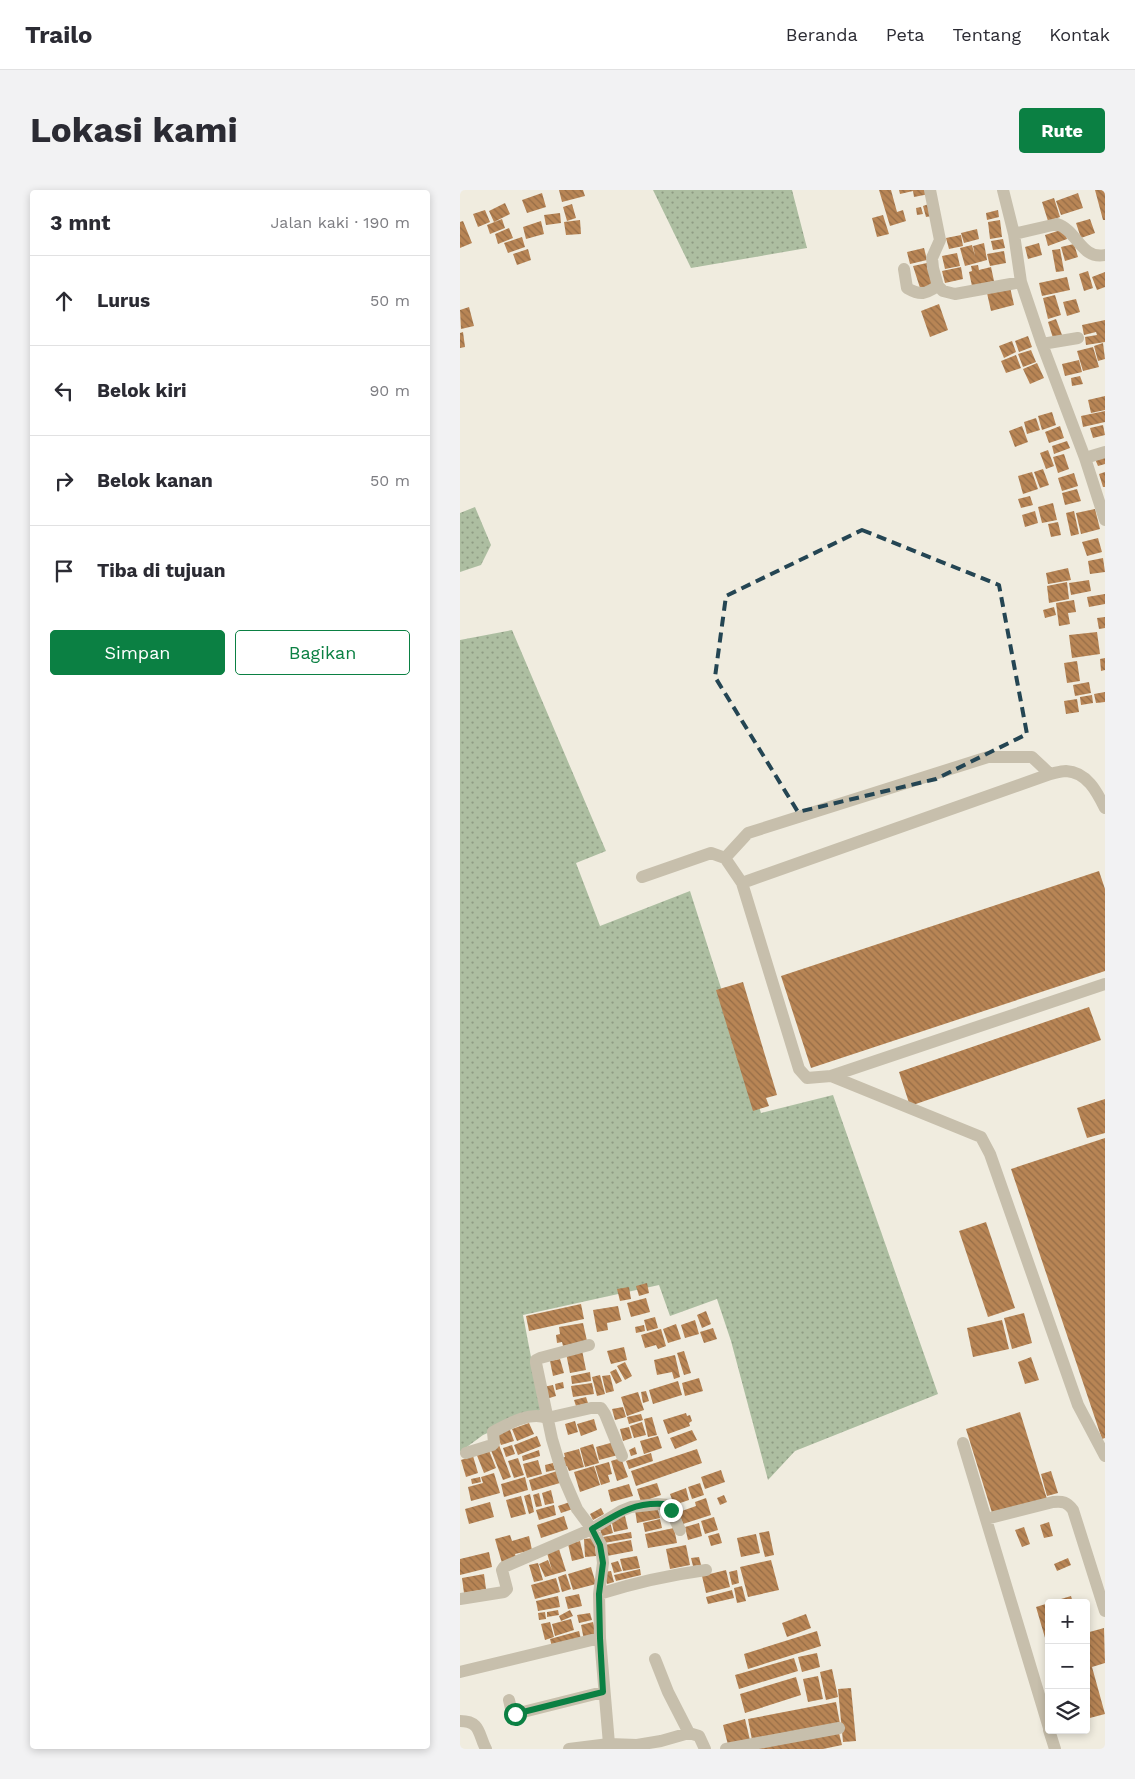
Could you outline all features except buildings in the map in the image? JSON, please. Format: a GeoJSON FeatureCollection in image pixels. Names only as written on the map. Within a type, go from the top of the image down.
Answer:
{"type":"FeatureCollection","features":[{"type":"Feature","properties":{"kind":"street"},"geometry":{"type":"LineString","coordinates":[[930,190],[940,240],[932,258],[938,286],[943,291],[955,294],[1021,282]]}},
{"type":"Feature","properties":{"kind":"street"},"geometry":{"type":"LineString","coordinates":[[1003,190],[1014,234],[1021,282],[1085,458],[1105,520]]}},
{"type":"Feature","properties":{"kind":"street"},"geometry":{"type":"LineString","coordinates":[[1014,234],[1057,224],[1063,225],[1071,232],[1086,252],[1098,256],[1105,255]]}},
{"type":"Feature","properties":{"kind":"street"},"geometry":{"type":"LineString","coordinates":[[904,269],[908,288],[917,294],[928,293],[938,286]]}},
{"type":"Feature","properties":{"kind":"street"},"geometry":{"type":"LineString","coordinates":[[1042,344],[1078,338]]}},
{"type":"Feature","properties":{"kind":"street"},"geometry":{"type":"LineString","coordinates":[[1085,458],[1105,452]]}},
{"type":"Feature","properties":{"kind":"street"},"geometry":{"type":"LineString","coordinates":[[725,858],[748,833],[988,757],[1032,757],[1050,774]]}},
{"type":"Feature","properties":{"kind":"street"},"geometry":{"type":"LineString","coordinates":[[742,883],[1050,774],[1067,771],[1080,776],[1094,787],[1105,808]]}},
{"type":"Feature","properties":{"kind":"street"},"geometry":{"type":"LineString","coordinates":[[642,877],[711,853],[725,858],[742,883],[799,1069],[807,1078],[831,1076],[1105,984]]}},
{"type":"Feature","properties":{"kind":"street"},"geometry":{"type":"LineString","coordinates":[[831,1076],[981,1137],[990,1154],[1078,1405],[1105,1456]]}},
{"type":"Feature","properties":{"kind":"street"},"geometry":{"type":"LineString","coordinates":[[589,1345],[536,1360],[536,1363],[552,1439],[564,1479],[577,1509],[592,1529],[600,1545],[603,1563],[599,1594],[600,1638],[603,1692],[609,1744]]}},
{"type":"Feature","properties":{"kind":"street"},"geometry":{"type":"LineString","coordinates":[[466,1453],[492,1445],[494,1443],[492,1433],[494,1431],[532,1415],[540,1415],[547,1418],[601,1408],[622,1456]]}},
{"type":"Feature","properties":{"kind":"street"},"geometry":{"type":"LineString","coordinates":[[963,1443],[1045,1716]]}},
{"type":"Feature","properties":{"kind":"street"},"geometry":{"type":"LineString","coordinates":[[986,1520],[1053,1502],[1062,1501],[1068,1504],[1073,1510],[1105,1611]]}},
{"type":"Feature","properties":{"kind":"street"},"geometry":{"type":"LineString","coordinates":[[460,1600],[506,1591],[508,1589],[502,1570],[504,1567],[592,1529],[631,1507],[658,1504],[668,1505],[680,1530]]}},
{"type":"Feature","properties":{"kind":"street"},"geometry":{"type":"LineString","coordinates":[[599,1594],[648,1580],[706,1570]]}},
{"type":"Feature","properties":{"kind":"street"},"geometry":{"type":"LineString","coordinates":[[460,1672],[600,1638]]}},
{"type":"Feature","properties":{"kind":"street"},"geometry":{"type":"LineString","coordinates":[[655,1659],[668,1692],[689,1733]]}},
{"type":"Feature","properties":{"kind":"street"},"geometry":{"type":"LineString","coordinates":[[509,1700],[512,1713],[515,1714],[603,1692]]}},
{"type":"Feature","properties":{"kind":"street"},"geometry":{"type":"LineString","coordinates":[[460,1721],[469,1721],[475,1724],[486,1749]]}},
{"type":"Feature","properties":{"kind":"street"},"geometry":{"type":"LineString","coordinates":[[726,1749],[839,1728]]}},
{"type":"Feature","properties":{"kind":"street"},"geometry":{"type":"LineString","coordinates":[[569,1749],[609,1744],[637,1745],[653,1743],[689,1733],[698,1736],[705,1749]]}},
{"type":"Feature","properties":{"kind":"street"},"geometry":{"type":"LineString","coordinates":[[1050,1734],[1055,1749]]}},
{"type":"Feature","properties":{"kind":"highlighted area"},"geometry":{"type":"Polygon","coordinates":[[[862,530],[999,585],[1027,734],[936,779],[798,812],[715,677],[726,596],[862,530]]]}},
{"type":"Feature","properties":{"kind":"green space"},"geometry":{"type":"Polygon","coordinates":[[[653,190],[792,190],[807,248],[691,268],[653,190]]]}},
{"type":"Feature","properties":{"kind":"green space"},"geometry":{"type":"Polygon","coordinates":[[[475,507],[491,545],[481,565],[460,572],[460,513],[475,507]]]}},
{"type":"Feature","properties":{"kind":"green space"},"geometry":{"type":"Polygon","coordinates":[[[512,630],[606,851],[576,863],[600,926],[690,891],[761,1113],[833,1095],[938,1394],[795,1451],[768,1480],[731,1341],[717,1299],[670,1316],[659,1285],[523,1315],[541,1410],[483,1435],[460,1452],[460,640],[512,630]]]}},
{"type":"Feature","properties":{"kind":"route"},"geometry":{"type":"LineString","coordinates":[[515,1714],[603,1692],[599,1594],[603,1563],[600,1545],[592,1529],[621,1511],[639,1505],[664,1504],[668,1505],[671,1510]]}}]}
